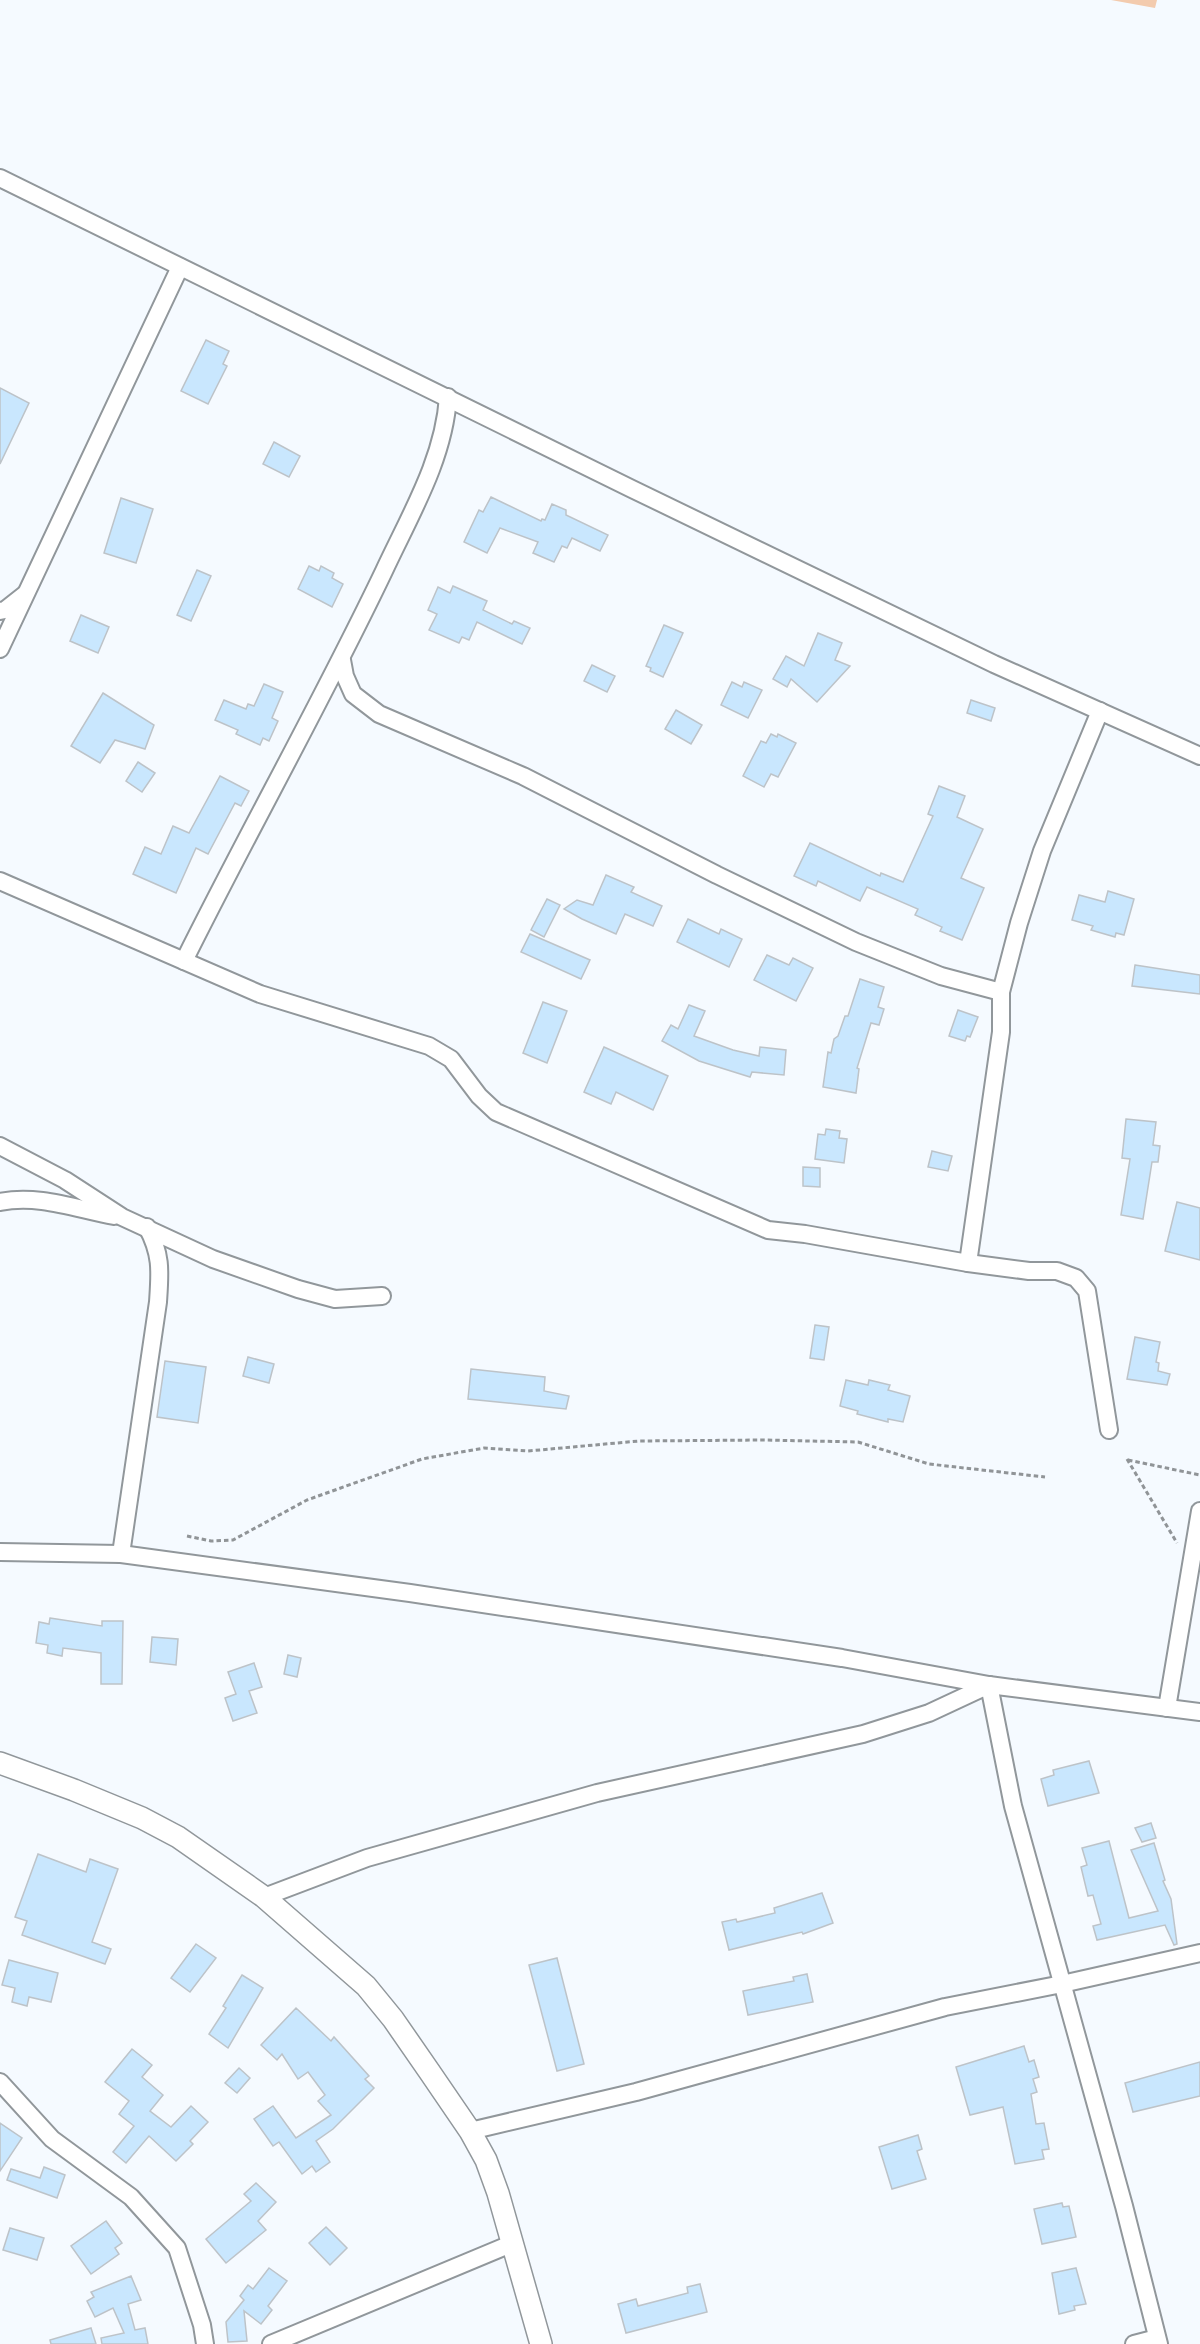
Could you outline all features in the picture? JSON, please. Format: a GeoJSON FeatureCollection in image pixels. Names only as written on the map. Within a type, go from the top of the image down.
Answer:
{"type":"FeatureCollection","features":[{"type":"Feature","properties":{"kind":"street"},"geometry":{"type":"LineString","coordinates":[[0,178],[632,489],[973,653],[1200,756]]}},
{"type":"Feature","properties":{"kind":"street"},"geometry":{"type":"LineString","coordinates":[[0,649],[180,267]]}},
{"type":"Feature","properties":{"kind":"street"},"geometry":{"type":"LineString","coordinates":[[184,961],[225,878],[342,660],[425,485],[446,423],[448,397]]}},
{"type":"Feature","properties":{"kind":"street"},"geometry":{"type":"LineString","coordinates":[[0,610],[5,610],[27,592]]}},
{"type":"Feature","properties":{"kind":"street"},"geometry":{"type":"LineString","coordinates":[[342,660],[345,676],[354,694],[379,714],[523,776],[717,875],[856,942],[941,976],[1001,992]]}},
{"type":"Feature","properties":{"kind":"street"},"geometry":{"type":"LineString","coordinates":[[968,1263],[1001,1032],[1001,992],[1019,923],[1042,851],[1100,711]]}},
{"type":"Feature","properties":{"kind":"street"},"geometry":{"type":"LineString","coordinates":[[0,881],[260,994],[429,1046],[451,1059],[479,1096],[496,1112],[768,1230],[805,1234],[968,1263],[1029,1271],[1057,1271],[1077,1278],[1087,1291],[1109,1430]]}},
{"type":"Feature","properties":{"kind":"street"},"geometry":{"type":"LineString","coordinates":[[0,1146],[65,1180],[122,1217]]}},
{"type":"Feature","properties":{"kind":"street"},"geometry":{"type":"LineString","coordinates":[[0,1202],[15,1199],[47,1201],[122,1217],[213,1259],[298,1289],[335,1299],[382,1296]]}},
{"type":"Feature","properties":{"kind":"street"},"geometry":{"type":"LineString","coordinates":[[121,1554],[158,1302],[160,1271],[157,1245],[147,1227]]}},
{"type":"Feature","properties":{"kind":"street"},"geometry":{"type":"LineString","coordinates":[[1167,1708],[1200,1511]]}},
{"type":"Feature","properties":{"kind":"street"},"geometry":{"type":"LineString","coordinates":[[0,1552],[121,1554],[410,1593],[842,1658],[989,1685],[1200,1712]]}},
{"type":"Feature","properties":{"kind":"street"},"geometry":{"type":"LineString","coordinates":[[264,1898],[367,1857],[597,1793],[863,1734],[928,1713],[989,1685]]}},
{"type":"Feature","properties":{"kind":"street"},"geometry":{"type":"LineString","coordinates":[[989,1685],[1013,1806],[1124,2206],[1158,2341],[1134,2344]]}},
{"type":"Feature","properties":{"kind":"street"},"geometry":{"type":"LineString","coordinates":[[0,1763],[142,1818],[178,1837],[264,1898],[366,1986],[393,2019],[470,2132],[486,2160],[498,2193],[541,2344]]}},
{"type":"Feature","properties":{"kind":"street"},"geometry":{"type":"LineString","coordinates":[[470,2132],[636,2092],[945,2007],[1200,1953]]}},
{"type":"Feature","properties":{"kind":"street"},"geometry":{"type":"LineString","coordinates":[[0,2082],[52,2139],[131,2197],[177,2248],[202,2325],[205,2344]]}},
{"type":"Feature","properties":{"kind":"street"},"geometry":{"type":"LineString","coordinates":[[272,2344],[511,2244]]}},
{"type":"Feature","properties":{"kind":"path"},"geometry":{"type":"LineString","coordinates":[[187,1536],[211,1541],[233,1540],[307,1500],[422,1459],[484,1448],[528,1451],[639,1441],[858,1442],[929,1464],[1046,1477]]}},
{"type":"Feature","properties":{"kind":"path"},"geometry":{"type":"LineString","coordinates":[[1192,1567],[1127,1460],[1200,1475]]}},
{"type":"Feature","properties":{"kind":"shaded area"},"geometry":{"type":"Polygon","coordinates":[[[1111,0],[1157,0],[1155,8],[1111,0]]]}},
{"type":"Feature","properties":{"kind":"building"},"geometry":{"type":"Polygon","coordinates":[[[206,340],[229,351],[223,364],[227,366],[208,404],[181,391],[206,340]]]}},
{"type":"Feature","properties":{"kind":"building"},"geometry":{"type":"Polygon","coordinates":[[[0,388],[29,403],[0,464],[0,388]]]}},
{"type":"Feature","properties":{"kind":"building"},"geometry":{"type":"Polygon","coordinates":[[[274,442],[300,456],[289,477],[263,464],[274,442]]]}},
{"type":"Feature","properties":{"kind":"building"},"geometry":{"type":"Polygon","coordinates":[[[491,497],[541,521],[545,520],[552,504],[566,510],[566,515],[608,535],[600,551],[572,538],[567,548],[562,546],[554,562],[533,553],[538,542],[500,528],[487,553],[464,542],[479,510],[483,512],[491,497]]]}},
{"type":"Feature","properties":{"kind":"building"},"geometry":{"type":"Polygon","coordinates":[[[121,498],[153,509],[136,563],[104,553],[121,498]]]}},
{"type":"Feature","properties":{"kind":"building"},"geometry":{"type":"Polygon","coordinates":[[[309,566],[319,571],[321,566],[334,573],[332,578],[343,584],[332,607],[298,589],[309,566]]]}},
{"type":"Feature","properties":{"kind":"building"},"geometry":{"type":"Polygon","coordinates":[[[197,570],[211,576],[191,621],[177,615],[197,570]]]}},
{"type":"Feature","properties":{"kind":"building"},"geometry":{"type":"Polygon","coordinates":[[[453,586],[487,601],[483,610],[512,624],[514,621],[530,628],[522,644],[477,622],[469,640],[462,637],[459,643],[429,630],[437,614],[428,610],[438,587],[450,593],[453,586]]]}},
{"type":"Feature","properties":{"kind":"building"},"geometry":{"type":"Polygon","coordinates":[[[81,615],[109,627],[98,653],[70,641],[81,615]]]}},
{"type":"Feature","properties":{"kind":"building"},"geometry":{"type":"Polygon","coordinates":[[[664,625],[683,633],[663,677],[650,671],[651,668],[646,666],[664,625]]]}},
{"type":"Feature","properties":{"kind":"building"},"geometry":{"type":"Polygon","coordinates":[[[818,633],[842,643],[835,660],[850,666],[817,702],[791,679],[787,687],[773,679],[786,656],[804,666],[818,633]]]}},
{"type":"Feature","properties":{"kind":"building"},"geometry":{"type":"Polygon","coordinates":[[[592,665],[615,676],[607,692],[584,681],[592,665]]]}},
{"type":"Feature","properties":{"kind":"building"},"geometry":{"type":"Polygon","coordinates":[[[732,682],[742,687],[744,682],[762,690],[748,718],[721,705],[732,682]]]}},
{"type":"Feature","properties":{"kind":"building"},"geometry":{"type":"Polygon","coordinates":[[[264,684],[283,692],[272,718],[278,721],[269,741],[263,738],[260,745],[236,734],[238,730],[215,720],[224,700],[246,709],[248,704],[254,706],[264,684]]]}},
{"type":"Feature","properties":{"kind":"building"},"geometry":{"type":"Polygon","coordinates":[[[103,693],[154,725],[145,749],[115,740],[100,763],[71,746],[103,693]]]}},
{"type":"Feature","properties":{"kind":"building"},"geometry":{"type":"Polygon","coordinates":[[[971,700],[995,708],[991,721],[967,713],[971,700]]]}},
{"type":"Feature","properties":{"kind":"building"},"geometry":{"type":"Polygon","coordinates":[[[676,710],[702,725],[691,744],[665,729],[676,710]]]}},
{"type":"Feature","properties":{"kind":"building"},"geometry":{"type":"Polygon","coordinates":[[[771,734],[777,737],[778,734],[796,743],[778,777],[771,774],[764,787],[743,776],[761,741],[766,743],[771,734]]]}},
{"type":"Feature","properties":{"kind":"building"},"geometry":{"type":"Polygon","coordinates":[[[138,762],[155,773],[142,792],[126,781],[138,762]]]}},
{"type":"Feature","properties":{"kind":"building"},"geometry":{"type":"Polygon","coordinates":[[[220,776],[249,791],[241,806],[235,803],[208,854],[196,848],[176,893],[133,874],[145,847],[161,854],[173,826],[189,833],[220,776]]]}},
{"type":"Feature","properties":{"kind":"building"},"geometry":{"type":"Polygon","coordinates":[[[939,786],[965,796],[957,817],[983,829],[961,878],[984,888],[962,940],[940,931],[942,927],[915,915],[918,909],[867,887],[860,901],[818,881],[816,886],[794,876],[810,843],[880,876],[881,873],[903,882],[933,816],[928,814],[939,786]]]}},
{"type":"Feature","properties":{"kind":"building"},"geometry":{"type":"Polygon","coordinates":[[[606,875],[634,887],[631,892],[662,906],[653,926],[625,914],[616,934],[564,909],[577,900],[593,905],[606,875]]]}},
{"type":"Feature","properties":{"kind":"building"},"geometry":{"type":"Polygon","coordinates":[[[1108,891],[1134,899],[1124,935],[1116,933],[1115,937],[1091,930],[1093,926],[1072,920],[1079,895],[1105,902],[1108,891]]]}},
{"type":"Feature","properties":{"kind":"building"},"geometry":{"type":"Polygon","coordinates":[[[547,899],[560,905],[544,937],[531,930],[547,899]]]}},
{"type":"Feature","properties":{"kind":"building"},"geometry":{"type":"Polygon","coordinates":[[[688,919],[719,934],[721,929],[742,939],[729,967],[677,942],[688,919]]]}},
{"type":"Feature","properties":{"kind":"building"},"geometry":{"type":"Polygon","coordinates":[[[530,934],[590,960],[581,979],[521,952],[530,934]]]}},
{"type":"Feature","properties":{"kind":"building"},"geometry":{"type":"Polygon","coordinates":[[[767,955],[789,965],[793,958],[813,968],[796,1001],[754,980],[767,955]]]}},
{"type":"Feature","properties":{"kind":"building"},"geometry":{"type":"Polygon","coordinates":[[[1135,965],[1200,975],[1200,994],[1132,986],[1135,965]]]}},
{"type":"Feature","properties":{"kind":"building"},"geometry":{"type":"Polygon","coordinates":[[[860,979],[884,987],[878,1007],[884,1009],[879,1025],[871,1023],[857,1068],[859,1069],[856,1093],[823,1087],[828,1052],[831,1053],[834,1039],[838,1036],[845,1016],[848,1016],[860,979]]]}},
{"type":"Feature","properties":{"kind":"building"},"geometry":{"type":"Polygon","coordinates":[[[543,1002],[567,1011],[547,1063],[523,1053],[543,1002]]]}},
{"type":"Feature","properties":{"kind":"building"},"geometry":{"type":"Polygon","coordinates":[[[689,1005],[705,1011],[694,1036],[733,1050],[759,1056],[760,1047],[786,1050],[784,1075],[752,1072],[750,1077],[699,1061],[662,1041],[671,1025],[678,1029],[689,1005]]]}},
{"type":"Feature","properties":{"kind":"building"},"geometry":{"type":"Polygon","coordinates":[[[958,1010],[978,1017],[970,1037],[967,1036],[965,1041],[949,1036],[958,1010]]]}},
{"type":"Feature","properties":{"kind":"building"},"geometry":{"type":"Polygon","coordinates":[[[604,1047],[668,1076],[653,1110],[616,1092],[611,1104],[584,1092],[604,1047]]]}},
{"type":"Feature","properties":{"kind":"building"},"geometry":{"type":"Polygon","coordinates":[[[1126,1119],[1156,1122],[1153,1145],[1160,1146],[1158,1162],[1152,1162],[1143,1219],[1121,1215],[1130,1159],[1122,1158],[1126,1119]]]}},
{"type":"Feature","properties":{"kind":"building"},"geometry":{"type":"Polygon","coordinates":[[[826,1129],[840,1131],[839,1138],[847,1139],[844,1163],[815,1159],[818,1134],[825,1135],[826,1129]]]}},
{"type":"Feature","properties":{"kind":"building"},"geometry":{"type":"Polygon","coordinates":[[[932,1151],[952,1156],[948,1171],[928,1167],[932,1151]]]}},
{"type":"Feature","properties":{"kind":"building"},"geometry":{"type":"Polygon","coordinates":[[[803,1167],[820,1168],[820,1187],[803,1186],[803,1167]]]}},
{"type":"Feature","properties":{"kind":"building"},"geometry":{"type":"Polygon","coordinates":[[[1177,1202],[1200,1208],[1200,1260],[1165,1251],[1177,1202]]]}},
{"type":"Feature","properties":{"kind":"building"},"geometry":{"type":"Polygon","coordinates":[[[815,1325],[829,1327],[824,1360],[810,1358],[815,1325]]]}},
{"type":"Feature","properties":{"kind":"building"},"geometry":{"type":"Polygon","coordinates":[[[1135,1337],[1160,1342],[1156,1362],[1159,1363],[1158,1371],[1170,1374],[1167,1385],[1127,1379],[1135,1337]]]}},
{"type":"Feature","properties":{"kind":"building"},"geometry":{"type":"Polygon","coordinates":[[[248,1357],[274,1364],[269,1383],[243,1376],[248,1357]]]}},
{"type":"Feature","properties":{"kind":"building"},"geometry":{"type":"Polygon","coordinates":[[[165,1361],[206,1367],[198,1423],[157,1417],[165,1361]]]}},
{"type":"Feature","properties":{"kind":"building"},"geometry":{"type":"Polygon","coordinates":[[[471,1369],[545,1377],[544,1391],[569,1396],[566,1409],[468,1399],[471,1369]]]}},
{"type":"Feature","properties":{"kind":"building"},"geometry":{"type":"Polygon","coordinates":[[[846,1380],[868,1385],[869,1380],[890,1385],[888,1390],[910,1396],[903,1422],[888,1419],[888,1422],[857,1414],[858,1411],[840,1406],[846,1380]]]}},
{"type":"Feature","properties":{"kind":"building"},"geometry":{"type":"Polygon","coordinates":[[[50,1618],[102,1626],[102,1621],[123,1621],[122,1684],[101,1684],[101,1653],[63,1648],[62,1656],[47,1653],[48,1645],[36,1643],[39,1622],[49,1624],[50,1618]]]}},
{"type":"Feature","properties":{"kind":"building"},"geometry":{"type":"Polygon","coordinates":[[[152,1637],[178,1639],[176,1665],[150,1662],[152,1637]]]}},
{"type":"Feature","properties":{"kind":"building"},"geometry":{"type":"Polygon","coordinates":[[[288,1655],[301,1658],[297,1677],[284,1674],[288,1655]]]}},
{"type":"Feature","properties":{"kind":"building"},"geometry":{"type":"Polygon","coordinates":[[[254,1663],[262,1687],[249,1691],[257,1713],[233,1721],[225,1698],[236,1694],[228,1672],[254,1663]]]}},
{"type":"Feature","properties":{"kind":"building"},"geometry":{"type":"Polygon","coordinates":[[[1089,1761],[1099,1793],[1048,1806],[1041,1779],[1054,1775],[1053,1770],[1089,1761]]]}},
{"type":"Feature","properties":{"kind":"building"},"geometry":{"type":"Polygon","coordinates":[[[1151,1823],[1156,1838],[1142,1842],[1135,1828],[1151,1823]]]}},
{"type":"Feature","properties":{"kind":"building"},"geometry":{"type":"Polygon","coordinates":[[[1109,1841],[1129,1918],[1158,1911],[1131,1850],[1154,1843],[1165,1880],[1163,1881],[1171,1899],[1177,1944],[1174,1945],[1165,1925],[1097,1940],[1093,1926],[1101,1924],[1093,1895],[1088,1896],[1081,1867],[1087,1865],[1082,1848],[1109,1841]]]}},
{"type":"Feature","properties":{"kind":"building"},"geometry":{"type":"Polygon","coordinates":[[[38,1854],[86,1872],[90,1859],[118,1869],[92,1942],[111,1949],[105,1964],[22,1935],[27,1921],[15,1917],[38,1854]]]}},
{"type":"Feature","properties":{"kind":"building"},"geometry":{"type":"Polygon","coordinates":[[[822,1893],[833,1923],[803,1934],[802,1932],[729,1950],[722,1922],[736,1919],[737,1922],[775,1913],[774,1908],[822,1893]]]}},
{"type":"Feature","properties":{"kind":"building"},"geometry":{"type":"Polygon","coordinates":[[[196,1944],[216,1958],[190,1992],[171,1978],[196,1944]]]}},
{"type":"Feature","properties":{"kind":"building"},"geometry":{"type":"Polygon","coordinates":[[[557,1958],[584,2064],[557,2071],[529,1965],[557,1958]]]}},
{"type":"Feature","properties":{"kind":"building"},"geometry":{"type":"Polygon","coordinates":[[[9,1960],[58,1973],[51,2002],[29,1997],[27,2006],[12,2002],[15,1988],[2,1985],[9,1960]]]}},
{"type":"Feature","properties":{"kind":"building"},"geometry":{"type":"Polygon","coordinates":[[[807,1974],[813,2002],[748,2015],[743,1991],[794,1981],[793,1977],[807,1974]]]}},
{"type":"Feature","properties":{"kind":"building"},"geometry":{"type":"Polygon","coordinates":[[[242,1975],[263,1988],[228,2048],[209,2034],[226,2008],[223,2006],[242,1975]]]}},
{"type":"Feature","properties":{"kind":"building"},"geometry":{"type":"Polygon","coordinates":[[[296,2008],[331,2041],[334,2037],[369,2076],[365,2079],[374,2088],[333,2129],[316,2141],[330,2162],[316,2172],[312,2166],[302,2174],[279,2142],[273,2146],[254,2119],[273,2106],[296,2138],[331,2115],[318,2101],[325,2095],[308,2072],[298,2079],[282,2054],[277,2060],[261,2045],[296,2008]]]}},
{"type":"Feature","properties":{"kind":"building"},"geometry":{"type":"Polygon","coordinates":[[[1024,2046],[1029,2062],[1034,2060],[1039,2077],[1033,2079],[1037,2092],[1031,2094],[1036,2124],[1044,2123],[1049,2149],[1042,2150],[1044,2159],[1015,2164],[1003,2107],[970,2115],[956,2067],[1024,2046]]]}},
{"type":"Feature","properties":{"kind":"building"},"geometry":{"type":"Polygon","coordinates":[[[132,2049],[152,2065],[142,2077],[163,2095],[150,2111],[171,2127],[191,2106],[208,2122],[190,2141],[193,2144],[176,2161],[149,2136],[126,2163],[113,2152],[134,2126],[119,2114],[129,2101],[105,2082],[132,2049]]]}},
{"type":"Feature","properties":{"kind":"building"},"geometry":{"type":"Polygon","coordinates":[[[1200,2062],[1200,2096],[1133,2112],[1125,2083],[1200,2062]]]}},
{"type":"Feature","properties":{"kind":"building"},"geometry":{"type":"Polygon","coordinates":[[[239,2068],[250,2078],[237,2093],[225,2083],[239,2068]]]}},
{"type":"Feature","properties":{"kind":"building"},"geometry":{"type":"Polygon","coordinates":[[[0,2123],[22,2138],[0,2171],[0,2123]]]}},
{"type":"Feature","properties":{"kind":"building"},"geometry":{"type":"Polygon","coordinates":[[[918,2135],[922,2149],[917,2151],[926,2179],[892,2189],[879,2147],[918,2135]]]}},
{"type":"Feature","properties":{"kind":"building"},"geometry":{"type":"Polygon","coordinates":[[[44,2167],[65,2175],[57,2198],[7,2180],[11,2169],[40,2178],[44,2167]]]}},
{"type":"Feature","properties":{"kind":"building"},"geometry":{"type":"Polygon","coordinates":[[[256,2183],[276,2202],[258,2221],[266,2230],[226,2263],[206,2239],[251,2201],[244,2194],[256,2183]]]}},
{"type":"Feature","properties":{"kind":"building"},"geometry":{"type":"Polygon","coordinates":[[[1062,2203],[1063,2207],[1069,2206],[1076,2237],[1042,2244],[1034,2209],[1062,2203]]]}},
{"type":"Feature","properties":{"kind":"building"},"geometry":{"type":"Polygon","coordinates":[[[106,2221],[122,2243],[115,2248],[119,2254],[91,2274],[71,2246],[106,2221]]]}},
{"type":"Feature","properties":{"kind":"building"},"geometry":{"type":"Polygon","coordinates":[[[326,2227],[347,2248],[330,2265],[309,2243],[326,2227]]]}},
{"type":"Feature","properties":{"kind":"building"},"geometry":{"type":"Polygon","coordinates":[[[10,2228],[44,2238],[37,2260],[3,2250],[10,2228]]]}},
{"type":"Feature","properties":{"kind":"building"},"geometry":{"type":"Polygon","coordinates":[[[269,2268],[287,2281],[268,2306],[272,2310],[261,2324],[244,2311],[247,2341],[228,2342],[226,2322],[244,2300],[240,2296],[248,2285],[253,2289],[269,2268]]]}},
{"type":"Feature","properties":{"kind":"building"},"geometry":{"type":"Polygon","coordinates":[[[1076,2268],[1086,2304],[1074,2306],[1075,2310],[1059,2314],[1052,2273],[1076,2268]]]}},
{"type":"Feature","properties":{"kind":"building"},"geometry":{"type":"Polygon","coordinates":[[[131,2276],[141,2300],[128,2304],[135,2330],[145,2328],[148,2344],[102,2344],[101,2338],[124,2333],[113,2308],[95,2317],[87,2301],[94,2297],[91,2292],[131,2276]]]}},
{"type":"Feature","properties":{"kind":"building"},"geometry":{"type":"Polygon","coordinates":[[[700,2284],[707,2312],[626,2333],[618,2304],[636,2299],[638,2306],[688,2293],[687,2287],[700,2284]]]}},
{"type":"Feature","properties":{"kind":"building"},"geometry":{"type":"Polygon","coordinates":[[[91,2328],[96,2344],[51,2344],[50,2340],[91,2328]]]}}]}
